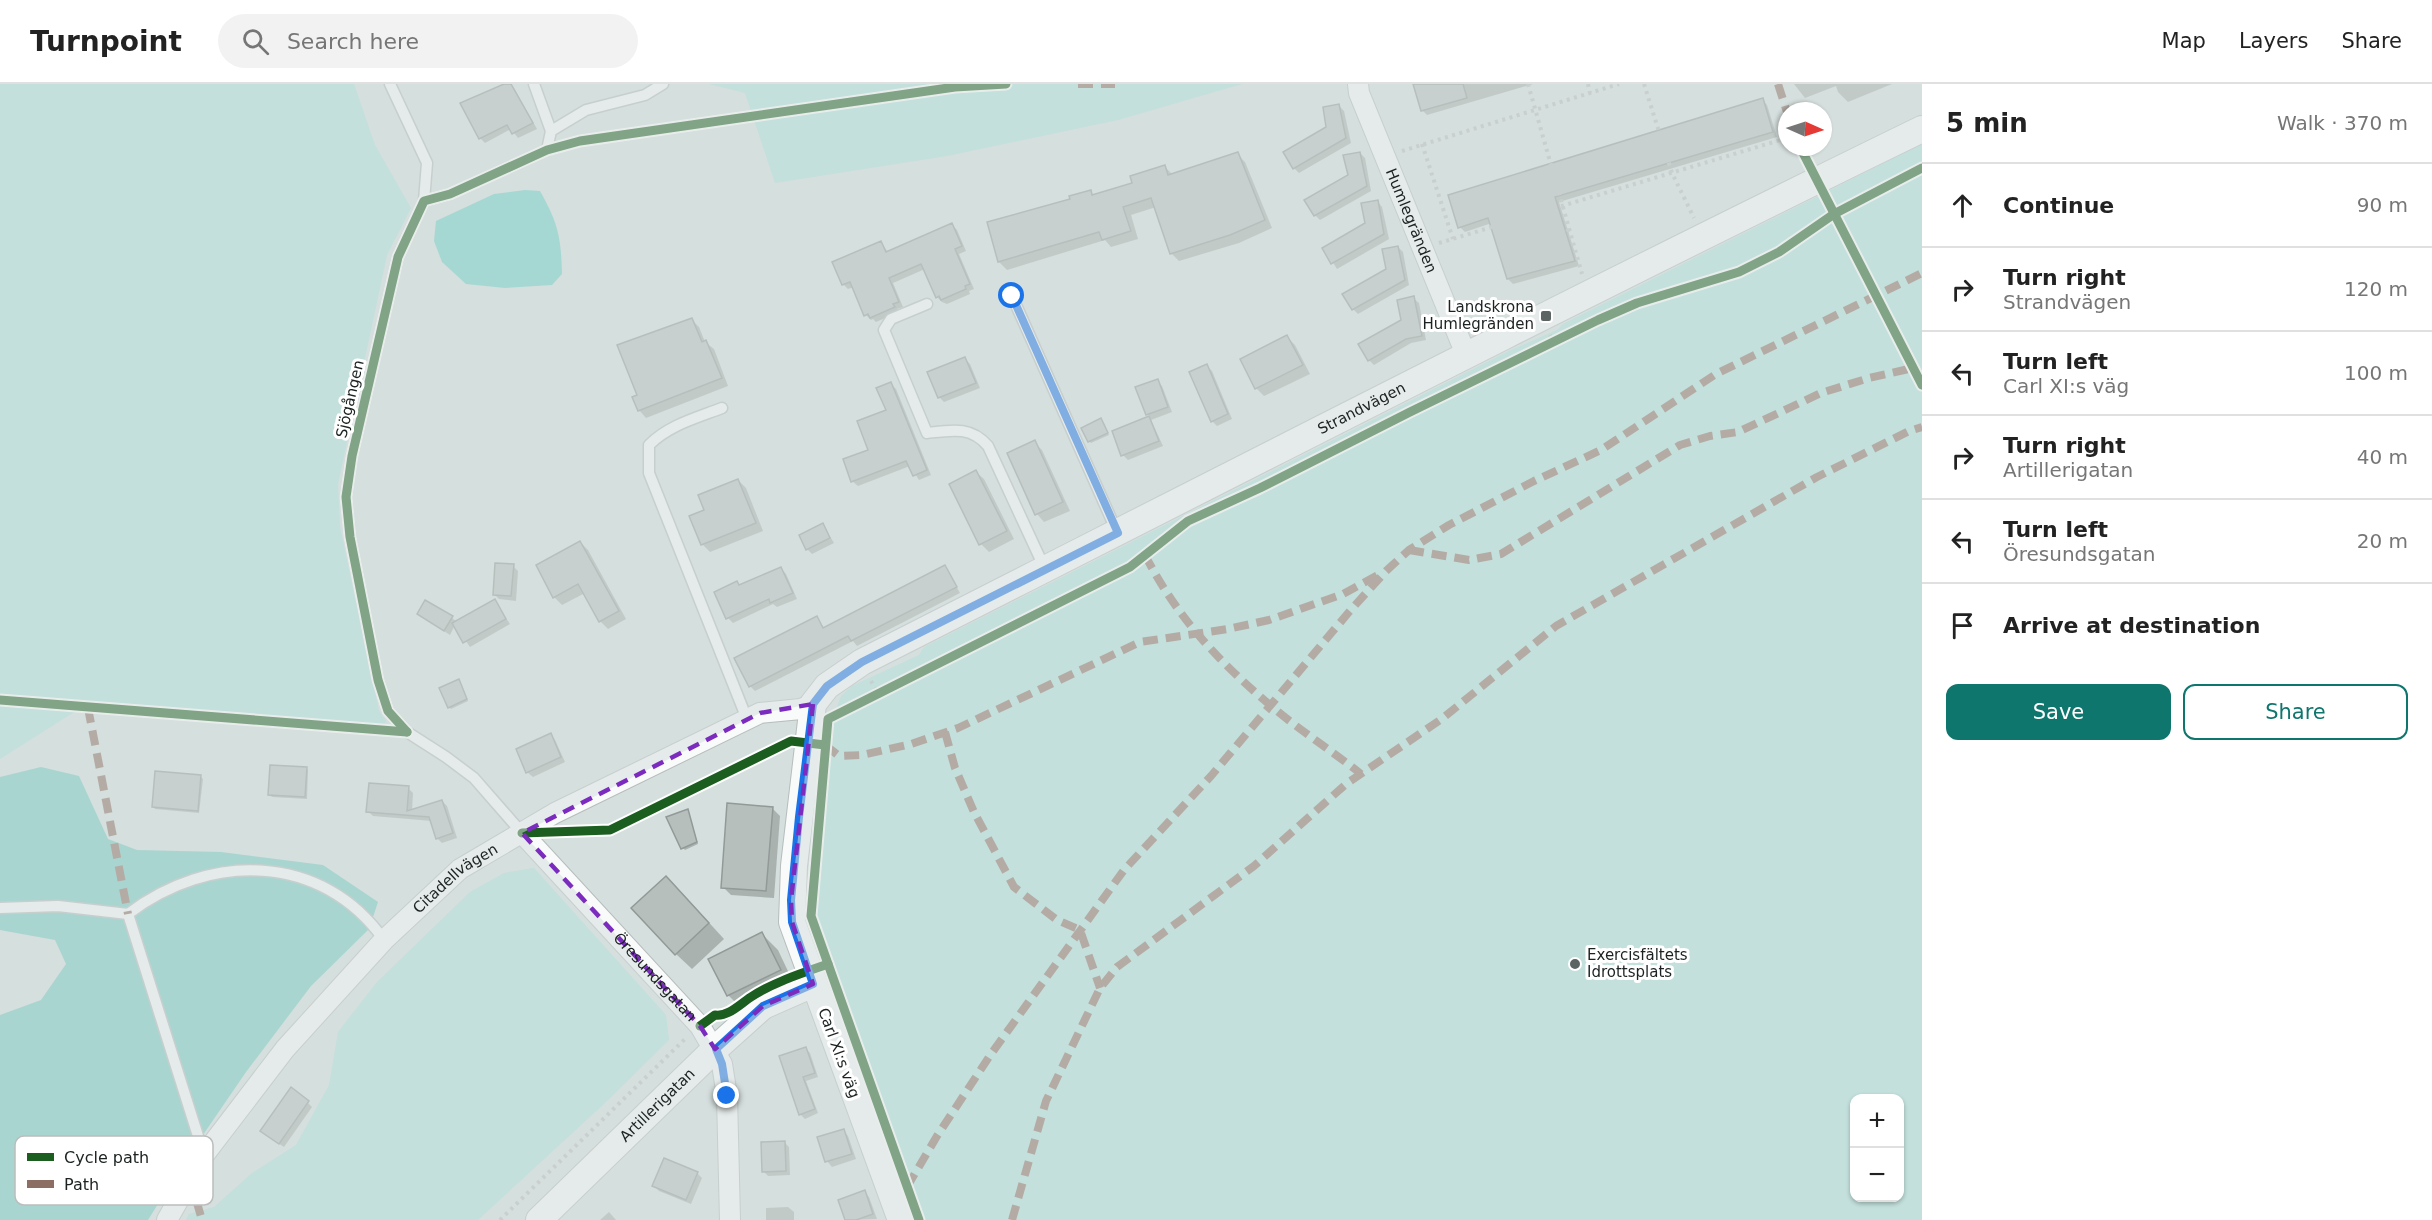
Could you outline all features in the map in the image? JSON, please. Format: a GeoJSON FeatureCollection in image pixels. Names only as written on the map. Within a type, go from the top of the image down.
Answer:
{"type":"FeatureCollection","features":[{"type":"Feature","properties":{"kind":"street","name":"Humlegränden"},"geometry":{"type":"LineString","coordinates":[[1358,84],[1359,93],[1384,156],[1467,357]]}},
{"type":"Feature","properties":{"kind":"street","name":"Strandvägen"},"geometry":{"type":"LineString","coordinates":[[813,704],[827,686],[862,662],[1467,357],[1685,244],[1922,129]]}},
{"type":"Feature","properties":{"kind":"street","name":"Citadellvägen"},"geometry":{"type":"LineString","coordinates":[[213,1143],[285,1048],[384,940],[460,869],[555,813],[747,719],[760,713],[801,709],[813,704]]}},
{"type":"Feature","properties":{"kind":"street","name":"Carl XI:s väg"},"geometry":{"type":"LineString","coordinates":[[813,704],[791,900],[792,922],[901,1220]]}},
{"type":"Feature","properties":{"kind":"street","name":"Öresundsgatan"},"geometry":{"type":"LineString","coordinates":[[522,834],[700,1026],[716,1049],[722,1064],[727,1096],[730,1220]]}},
{"type":"Feature","properties":{"kind":"street","name":"Artillerigatan"},"geometry":{"type":"LineString","coordinates":[[539,1220],[763,1006],[813,984]]}},
{"type":"Feature","properties":{"kind":"street","name":"Citadellvägen"},"geometry":{"type":"LineString","coordinates":[[167,1220],[175,1205]]}},
{"type":"Feature","properties":{"kind":"lane"},"geometry":{"type":"LineString","coordinates":[[390,84],[427,163],[424,201],[450,194],[547,150],[551,131],[534,84]]}},
{"type":"Feature","properties":{"kind":"lane"},"geometry":{"type":"LineString","coordinates":[[551,131],[586,110],[645,95],[663,84]]}},
{"type":"Feature","properties":{"kind":"lane","name":"Sjögången"},"geometry":{"type":"LineString","coordinates":[[424,201],[398,257],[352,456],[346,497],[350,537],[378,680],[388,711],[406,732],[474,778],[522,834]]}},
{"type":"Feature","properties":{"kind":"lane"},"geometry":{"type":"LineString","coordinates":[[1012,296],[1118,533]]}},
{"type":"Feature","properties":{"kind":"lane"},"geometry":{"type":"LineString","coordinates":[[927,304],[891,319],[884,330],[927,433],[968,431],[980,436],[988,446],[1045,569]]}},
{"type":"Feature","properties":{"kind":"lane"},"geometry":{"type":"LineString","coordinates":[[722,408],[661,433],[649,445],[649,474],[747,719]]}},
{"type":"Feature","properties":{"kind":"lane"},"geometry":{"type":"LineString","coordinates":[[0,908],[58,906],[128,914],[143,902],[184,881],[227,871],[260,870],[293,876],[320,885],[349,902],[371,922],[384,940]]}},
{"type":"Feature","properties":{"kind":"lane"},"geometry":{"type":"LineString","coordinates":[[128,914],[198,1136]]}},
{"type":"Feature","properties":{"kind":"path"},"geometry":{"type":"LineString","coordinates":[[1528,84],[1583,273],[1572,279]]}},
{"type":"Feature","properties":{"kind":"path"},"geometry":{"type":"LineString","coordinates":[[1588,84],[1590,93]]}},
{"type":"Feature","properties":{"kind":"path"},"geometry":{"type":"LineString","coordinates":[[1384,156],[1619,84]]}},
{"type":"Feature","properties":{"kind":"path"},"geometry":{"type":"LineString","coordinates":[[1644,84],[1672,173],[1694,218],[1704,213]]}},
{"type":"Feature","properties":{"kind":"path"},"geometry":{"type":"LineString","coordinates":[[1421,248],[1778,141]]}},
{"type":"Feature","properties":{"kind":"path"},"geometry":{"type":"LineString","coordinates":[[1422,144],[1452,239]]}},
{"type":"Feature","properties":{"kind":"path"},"geometry":{"type":"LineString","coordinates":[[1563,238],[1570,229]]}},
{"type":"Feature","properties":{"kind":"path"},"geometry":{"type":"LineString","coordinates":[[500,1220],[628,1096],[665,1056],[700,1026]]}},
{"type":"Feature","properties":{"kind":"highlighted area"},"geometry":{"type":"Polygon","coordinates":[[[813,704],[791,900],[792,922],[813,984],[763,1006],[715,1049],[700,1026],[522,833],[760,713],[813,704]]]}},
{"type":"Feature","properties":{"kind":"shaded area"},"geometry":{"type":"Polygon","coordinates":[[[0,84],[354,84],[375,145],[411,208],[387,255],[338,484],[340,527],[379,711],[386,721],[382,729],[98,702],[71,714],[0,759],[0,84]]]}},
{"type":"Feature","properties":{"kind":"shaded area"},"geometry":{"type":"Polygon","coordinates":[[[709,84],[1242,84],[1118,120],[947,156],[775,183],[745,93],[709,84]]]}},
{"type":"Feature","properties":{"kind":"shaded area"},"geometry":{"type":"Polygon","coordinates":[[[1922,144],[1922,1220],[925,1220],[815,914],[821,823],[836,710],[841,696],[852,686],[919,655],[924,647],[1509,351],[1557,330],[1563,324],[1922,144]]]}},
{"type":"Feature","properties":{"kind":"shaded area"},"geometry":{"type":"Polygon","coordinates":[[[525,190],[540,191],[551,212],[561,250],[562,274],[552,285],[505,288],[466,284],[442,262],[434,241],[436,221],[494,194],[525,190]]]}},
{"type":"Feature","properties":{"kind":"shaded area"},"geometry":{"type":"Polygon","coordinates":[[[41,767],[79,776],[108,839],[137,850],[221,852],[323,865],[378,902],[369,929],[311,986],[246,1072],[202,1136],[15,1136],[15,1205],[157,1205],[148,1220],[0,1220],[0,1015],[41,1000],[66,964],[55,940],[0,930],[0,777],[41,767]]]}},
{"type":"Feature","properties":{"kind":"shaded area"},"geometry":{"type":"Polygon","coordinates":[[[534,868],[666,1015],[669,1040],[605,1103],[478,1220],[186,1220],[189,1214],[214,1207],[252,1173],[296,1145],[329,1085],[338,1032],[377,982],[470,892],[504,873],[534,868]]]}},
{"type":"Feature","properties":{"kind":"building"},"geometry":{"type":"Polygon","coordinates":[[[504,84],[511,84],[533,123],[512,134],[507,125],[479,139],[460,103],[504,84]]]}},
{"type":"Feature","properties":{"kind":"building"},"geometry":{"type":"Polygon","coordinates":[[[1413,84],[1463,84],[1467,98],[1421,111],[1413,84]]]}},
{"type":"Feature","properties":{"kind":"building"},"geometry":{"type":"Polygon","coordinates":[[[1763,98],[1773,132],[1555,197],[1575,261],[1507,279],[1488,218],[1458,228],[1448,195],[1763,98]]]}},
{"type":"Feature","properties":{"kind":"building"},"geometry":{"type":"Polygon","coordinates":[[[1339,104],[1346,138],[1293,169],[1283,152],[1326,127],[1323,107],[1339,104]]]}},
{"type":"Feature","properties":{"kind":"building"},"geometry":{"type":"Polygon","coordinates":[[[1238,152],[1265,220],[1230,235],[1170,254],[1151,198],[1123,207],[1131,231],[1102,240],[1099,232],[998,262],[987,222],[1070,199],[1069,196],[1091,190],[1092,195],[1132,183],[1130,176],[1165,165],[1168,175],[1238,152]]]}},
{"type":"Feature","properties":{"kind":"building"},"geometry":{"type":"Polygon","coordinates":[[[1360,152],[1367,186],[1314,216],[1304,200],[1348,175],[1343,155],[1360,152]]]}},
{"type":"Feature","properties":{"kind":"building"},"geometry":{"type":"Polygon","coordinates":[[[1378,200],[1384,234],[1331,264],[1322,248],[1365,223],[1361,203],[1378,200]]]}},
{"type":"Feature","properties":{"kind":"building"},"geometry":{"type":"Polygon","coordinates":[[[952,223],[962,246],[955,249],[970,284],[965,286],[966,289],[941,300],[939,296],[936,298],[921,264],[889,278],[899,302],[893,304],[895,307],[870,318],[868,314],[864,316],[850,282],[842,285],[832,262],[881,241],[886,252],[952,223]]]}},
{"type":"Feature","properties":{"kind":"building"},"geometry":{"type":"Polygon","coordinates":[[[1398,246],[1405,280],[1352,310],[1342,294],[1386,269],[1382,249],[1398,246]]]}},
{"type":"Feature","properties":{"kind":"building"},"geometry":{"type":"Polygon","coordinates":[[[1414,296],[1422,336],[1406,339],[1368,361],[1358,344],[1401,320],[1397,300],[1414,296]]]}},
{"type":"Feature","properties":{"kind":"building"},"geometry":{"type":"Polygon","coordinates":[[[692,318],[702,342],[706,340],[722,378],[638,411],[632,397],[637,395],[617,345],[692,318]]]}},
{"type":"Feature","properties":{"kind":"building"},"geometry":{"type":"Polygon","coordinates":[[[1287,335],[1303,365],[1255,389],[1240,359],[1287,335]]]}},
{"type":"Feature","properties":{"kind":"building"},"geometry":{"type":"Polygon","coordinates":[[[965,357],[976,383],[938,398],[927,372],[965,357]]]}},
{"type":"Feature","properties":{"kind":"building"},"geometry":{"type":"Polygon","coordinates":[[[1207,364],[1228,414],[1211,422],[1189,372],[1207,364]]]}},
{"type":"Feature","properties":{"kind":"building"},"geometry":{"type":"Polygon","coordinates":[[[1158,379],[1168,407],[1146,415],[1135,387],[1158,379]]]}},
{"type":"Feature","properties":{"kind":"building"},"geometry":{"type":"Polygon","coordinates":[[[891,382],[927,470],[913,476],[906,461],[851,482],[843,459],[868,450],[857,421],[886,410],[876,388],[891,382]]]}},
{"type":"Feature","properties":{"kind":"building"},"geometry":{"type":"Polygon","coordinates":[[[1149,416],[1159,441],[1121,456],[1112,431],[1149,416]]]}},
{"type":"Feature","properties":{"kind":"building"},"geometry":{"type":"Polygon","coordinates":[[[1101,418],[1108,433],[1088,442],[1081,428],[1101,418]]]}},
{"type":"Feature","properties":{"kind":"building"},"geometry":{"type":"Polygon","coordinates":[[[1035,440],[1063,502],[1035,515],[1007,453],[1035,440]]]}},
{"type":"Feature","properties":{"kind":"building"},"geometry":{"type":"Polygon","coordinates":[[[976,470],[1007,531],[979,545],[949,484],[976,470]]]}},
{"type":"Feature","properties":{"kind":"building"},"geometry":{"type":"Polygon","coordinates":[[[738,479],[756,523],[701,545],[689,516],[704,510],[698,495],[738,479]]]}},
{"type":"Feature","properties":{"kind":"building"},"geometry":{"type":"Polygon","coordinates":[[[823,523],[830,538],[806,550],[799,535],[823,523]]]}},
{"type":"Feature","properties":{"kind":"building"},"geometry":{"type":"Polygon","coordinates":[[[580,541],[619,611],[599,622],[578,584],[553,598],[536,565],[580,541]]]}},
{"type":"Feature","properties":{"kind":"building"},"geometry":{"type":"Polygon","coordinates":[[[495,563],[514,564],[511,596],[493,595],[495,563]]]}},
{"type":"Feature","properties":{"kind":"building"},"geometry":{"type":"Polygon","coordinates":[[[945,565],[957,587],[851,641],[848,636],[749,687],[734,658],[817,616],[823,628],[945,565]]]}},
{"type":"Feature","properties":{"kind":"building"},"geometry":{"type":"Polygon","coordinates":[[[781,567],[793,593],[770,603],[769,599],[726,619],[714,592],[737,581],[739,585],[781,567]]]}},
{"type":"Feature","properties":{"kind":"building"},"geometry":{"type":"Polygon","coordinates":[[[495,599],[506,619],[463,643],[452,623],[495,599]]]}},
{"type":"Feature","properties":{"kind":"building"},"geometry":{"type":"Polygon","coordinates":[[[425,600],[453,616],[444,631],[417,614],[425,600]]]}},
{"type":"Feature","properties":{"kind":"building"},"geometry":{"type":"Polygon","coordinates":[[[459,679],[467,699],[448,708],[439,688],[459,679]]]}},
{"type":"Feature","properties":{"kind":"building"},"geometry":{"type":"Polygon","coordinates":[[[551,733],[561,757],[526,773],[516,749],[551,733]]]}},
{"type":"Feature","properties":{"kind":"building"},"geometry":{"type":"Polygon","coordinates":[[[270,765],[307,767],[305,797],[268,795],[270,765]]]}},
{"type":"Feature","properties":{"kind":"building"},"geometry":{"type":"Polygon","coordinates":[[[155,771],[201,775],[198,811],[152,807],[155,771]]]}},
{"type":"Feature","properties":{"kind":"building"},"geometry":{"type":"Polygon","coordinates":[[[369,783],[409,786],[407,811],[442,800],[453,833],[436,839],[429,817],[366,812],[369,783]]]}},
{"type":"Feature","properties":{"kind":"building"},"geometry":{"type":"Polygon","coordinates":[[[727,803],[773,807],[766,891],[721,888],[727,803]]]}},
{"type":"Feature","properties":{"kind":"building"},"geometry":{"type":"Polygon","coordinates":[[[688,809],[697,842],[681,849],[666,817],[688,809]]]}},
{"type":"Feature","properties":{"kind":"building"},"geometry":{"type":"Polygon","coordinates":[[[666,876],[709,923],[675,955],[631,908],[666,876]]]}},
{"type":"Feature","properties":{"kind":"building"},"geometry":{"type":"Polygon","coordinates":[[[762,932],[781,970],[727,996],[708,959],[762,932]]]}},
{"type":"Feature","properties":{"kind":"building"},"geometry":{"type":"Polygon","coordinates":[[[806,1047],[815,1073],[803,1077],[815,1109],[799,1115],[779,1056],[806,1047]]]}},
{"type":"Feature","properties":{"kind":"building"},"geometry":{"type":"Polygon","coordinates":[[[291,1087],[309,1101],[279,1144],[260,1131],[291,1087]]]}},
{"type":"Feature","properties":{"kind":"building"},"geometry":{"type":"Polygon","coordinates":[[[844,1129],[852,1154],[825,1162],[817,1137],[844,1129]]]}},
{"type":"Feature","properties":{"kind":"building"},"geometry":{"type":"Polygon","coordinates":[[[785,1141],[786,1171],[762,1172],[761,1142],[785,1141]]]}},
{"type":"Feature","properties":{"kind":"building"},"geometry":{"type":"Polygon","coordinates":[[[664,1158],[698,1172],[686,1200],[652,1186],[664,1158]]]}},
{"type":"Feature","properties":{"kind":"building"},"geometry":{"type":"Polygon","coordinates":[[[865,1190],[873,1214],[856,1220],[845,1220],[838,1200],[865,1190]]]}},
{"type":"Feature","properties":{"kind":"marked path"},"geometry":{"type":"LineString","coordinates":[[1078,84],[1115,84]]}},
{"type":"Feature","properties":{"kind":"marked path"},"geometry":{"type":"LineString","coordinates":[[1778,84],[1784,102]]}},
{"type":"Feature","properties":{"kind":"marked path"},"geometry":{"type":"LineString","coordinates":[[907,1187],[937,1136],[991,1054],[1124,870],[1211,776],[1349,612],[1386,571],[1409,550],[1449,525],[1534,481],[1601,450],[1716,374],[1922,273]]}},
{"type":"Feature","properties":{"kind":"marked path"},"geometry":{"type":"LineString","coordinates":[[1409,550],[1469,560],[1501,554],[1680,445],[1710,436],[1738,432],[1821,393],[1869,378],[1913,368]]}},
{"type":"Feature","properties":{"kind":"marked path"},"geometry":{"type":"LineString","coordinates":[[1012,1220],[1046,1101],[1100,988],[1117,967],[1254,866],[1346,784],[1443,718],[1556,626],[1817,477],[1909,431],[1922,427]]}},
{"type":"Feature","properties":{"kind":"marked path"},"geometry":{"type":"LineString","coordinates":[[1145,555],[1185,618],[1216,654],[1281,714],[1361,774]]}},
{"type":"Feature","properties":{"kind":"marked path"},"geometry":{"type":"LineString","coordinates":[[825,745],[839,756],[862,755],[911,744],[958,728],[1140,642],[1228,629],[1269,620],[1343,594],[1378,575]]}},
{"type":"Feature","properties":{"kind":"marked path"},"geometry":{"type":"LineString","coordinates":[[88,708],[128,914]]}},
{"type":"Feature","properties":{"kind":"marked path"},"geometry":{"type":"LineString","coordinates":[[945,732],[955,768],[974,812],[1014,887],[1057,920],[1080,930],[1100,988]]}},
{"type":"Feature","properties":{"kind":"marked path"},"geometry":{"type":"LineString","coordinates":[[198,1205],[202,1220]]}},
{"type":"Feature","properties":{"kind":"cycle path"},"geometry":{"type":"LineString","coordinates":[[407,732],[388,711],[378,680],[350,537],[346,497],[352,456],[398,257],[424,201],[450,194],[547,150],[580,141],[955,87],[1006,84]]}},
{"type":"Feature","properties":{"kind":"cycle path"},"geometry":{"type":"LineString","coordinates":[[1805,156],[1922,385]]}},
{"type":"Feature","properties":{"kind":"cycle path"},"geometry":{"type":"LineString","coordinates":[[919,1220],[811,916],[828,719],[1130,567],[1188,521],[1260,488],[1598,320],[1637,303],[1739,272],[1779,252],[1834,214],[1922,168]]}},
{"type":"Feature","properties":{"kind":"cycle path"},"geometry":{"type":"LineString","coordinates":[[0,700],[407,732]]}},
{"type":"Feature","properties":{"kind":"cycle path"},"geometry":{"type":"LineString","coordinates":[[522,833],[610,830],[791,741],[825,745]]}},
{"type":"Feature","properties":{"kind":"cycle path"},"geometry":{"type":"LineString","coordinates":[[700,1026],[715,1015],[729,1012],[769,987],[828,964]]}},
{"type":"Feature","properties":{"kind":"place","name":"Landskrona Humlegränden"},"geometry":{"type":"Point","coordinates":[1546,316]}},
{"type":"Feature","properties":{"kind":"place","name":"Exercisfältets Idrottsplats"},"geometry":{"type":"Point","coordinates":[1575,964]}},
{"type":"Feature","properties":{"kind":"route"},"geometry":{"type":"LineString","coordinates":[[727,1096],[722,1064],[716,1049],[763,1006],[813,984],[792,922],[791,900],[813,704],[827,686],[862,662],[1118,533],[1012,296]]}}]}
